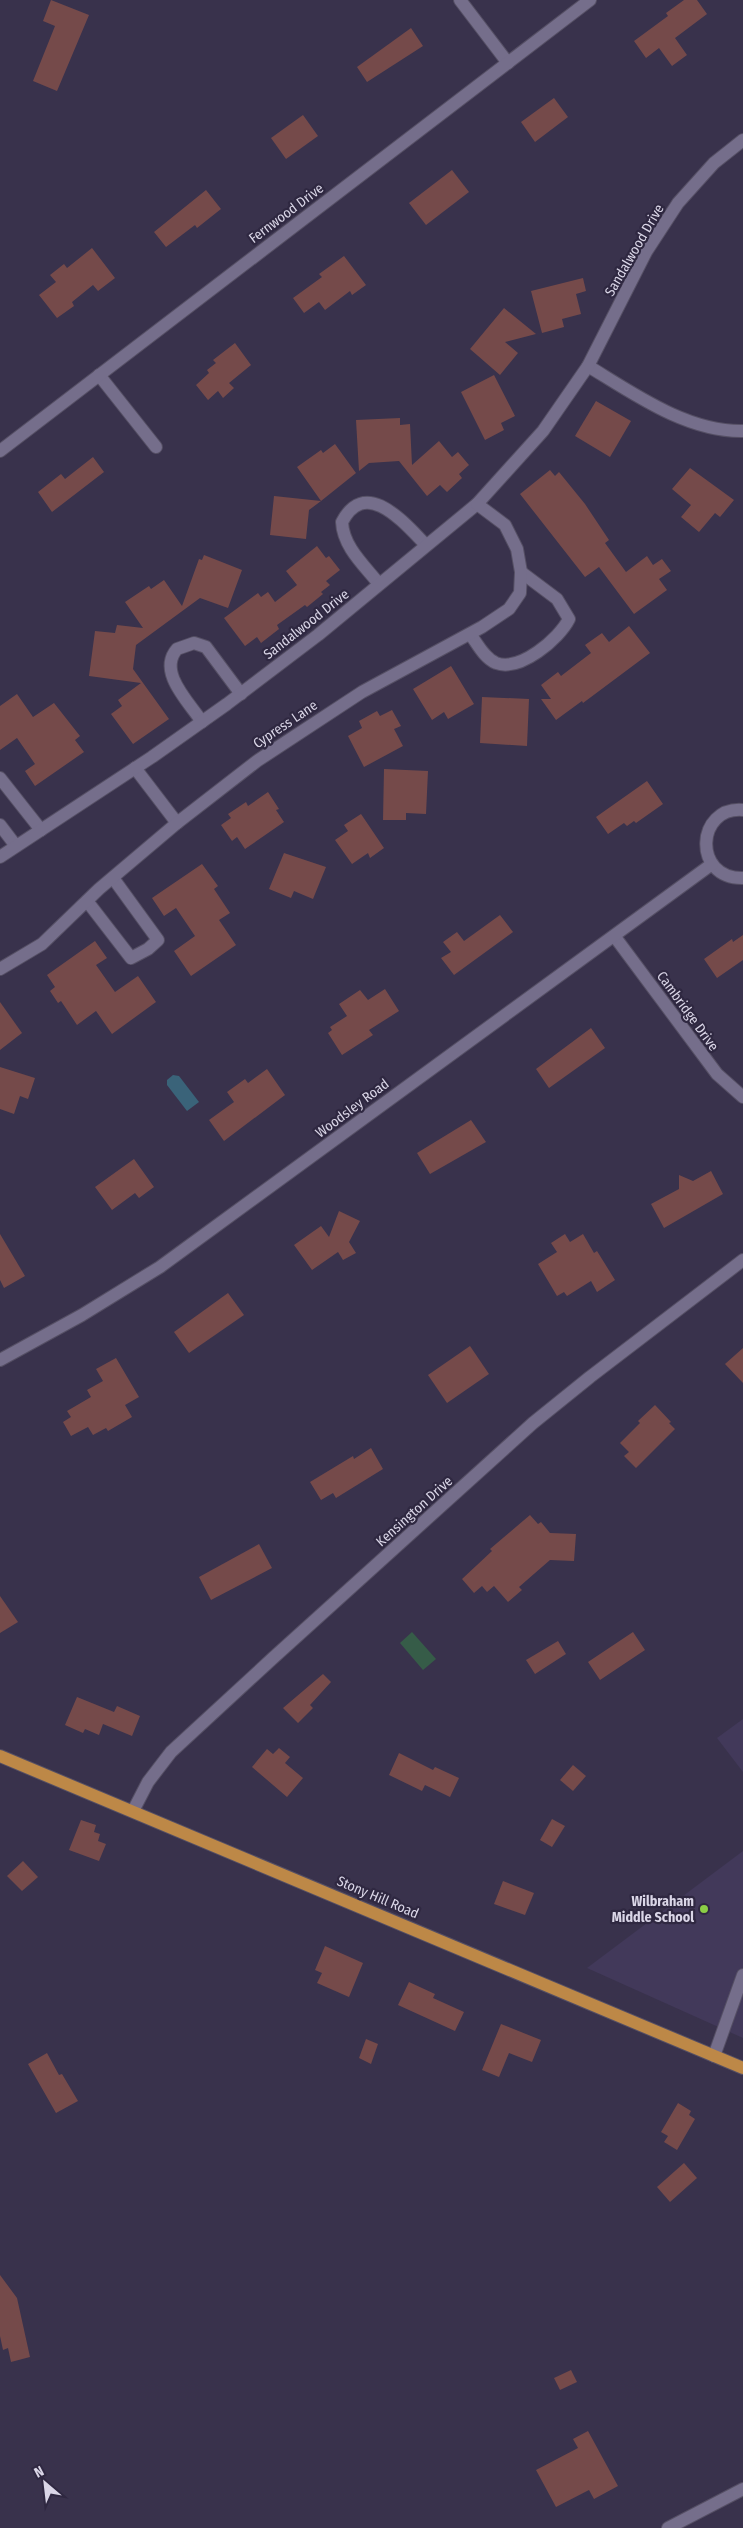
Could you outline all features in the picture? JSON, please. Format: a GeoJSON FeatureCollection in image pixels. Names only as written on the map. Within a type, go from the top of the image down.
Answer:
{"type":"FeatureCollection","features":[{"type":"Feature","properties":{"kind":"main road","name":"Stony Hill Road"},"geometry":{"type":"LineString","coordinates":[[0,1756],[743,2068]]}},
{"type":"Feature","properties":{"kind":"street"},"geometry":{"type":"LineString","coordinates":[[460,0],[508,63]]}},
{"type":"Feature","properties":{"kind":"street","name":"Fernwood Drive"},"geometry":{"type":"LineString","coordinates":[[0,451],[590,0]]}},
{"type":"Feature","properties":{"kind":"street","name":"Sandalwood Drive"},"geometry":{"type":"LineString","coordinates":[[0,857],[135,768],[241,694],[477,504],[543,431],[588,366],[646,252],[678,204],[714,163],[743,140]]}},
{"type":"Feature","properties":{"kind":"street"},"geometry":{"type":"LineString","coordinates":[[588,366],[680,417],[721,431],[743,431]]}},
{"type":"Feature","properties":{"kind":"street"},"geometry":{"type":"LineString","coordinates":[[99,375],[156,447]]}},
{"type":"Feature","properties":{"kind":"street"},"geometry":{"type":"LineString","coordinates":[[379,584],[346,542],[342,522],[353,509],[366,502],[375,504],[395,514],[426,545]]}},
{"type":"Feature","properties":{"kind":"street","name":"Cypress Lane"},"geometry":{"type":"LineString","coordinates":[[0,968],[42,944],[87,901],[177,823],[257,761],[324,716],[398,671],[470,634],[509,609],[520,593],[521,572],[517,549],[505,525],[477,504]]}},
{"type":"Feature","properties":{"kind":"street"},"geometry":{"type":"LineString","coordinates":[[470,634],[485,655],[494,662],[506,665],[520,662],[548,645],[564,630],[569,619],[557,599],[521,572]]}},
{"type":"Feature","properties":{"kind":"street"},"geometry":{"type":"LineString","coordinates":[[202,722],[171,675],[171,659],[177,649],[187,644],[200,644],[206,647],[241,694]]}},
{"type":"Feature","properties":{"kind":"street"},"geometry":{"type":"LineString","coordinates":[[135,768],[177,823]]}},
{"type":"Feature","properties":{"kind":"street"},"geometry":{"type":"LineString","coordinates":[[0,778],[41,830]]}},
{"type":"Feature","properties":{"kind":"street"},"geometry":{"type":"LineString","coordinates":[[743,810],[729,811],[722,814],[710,828],[706,843],[712,864],[721,872],[733,878],[743,878]]}},
{"type":"Feature","properties":{"kind":"street"},"geometry":{"type":"LineString","coordinates":[[0,825],[16,846]]}},
{"type":"Feature","properties":{"kind":"street","name":"Woodsley Road"},"geometry":{"type":"LineString","coordinates":[[0,1360],[82,1315],[160,1267],[268,1191],[423,1074],[615,937],[712,864]]}},
{"type":"Feature","properties":{"kind":"street"},"geometry":{"type":"LineString","coordinates":[[87,901],[131,958],[148,949],[158,940],[113,878]]}},
{"type":"Feature","properties":{"kind":"street","name":"Cambridge Drive"},"geometry":{"type":"LineString","coordinates":[[615,937],[717,1074],[743,1097]]}},
{"type":"Feature","properties":{"kind":"street","name":"Kensington Drive"},"geometry":{"type":"LineString","coordinates":[[133,1811],[148,1782],[171,1752],[259,1671],[533,1424],[597,1371],[743,1260]]}},
{"type":"Feature","properties":{"kind":"street"},"geometry":{"type":"LineString","coordinates":[[714,2056],[743,1975]]}},
{"type":"Feature","properties":{"kind":"street"},"geometry":{"type":"LineString","coordinates":[[668,2528],[743,2488]]}},
{"type":"Feature","properties":{"kind":"shaded area"},"geometry":{"type":"Polygon","coordinates":[[[743,1719],[743,1772],[717,1738],[743,1719]]]}},
{"type":"Feature","properties":{"kind":"shaded area","name":"Wilbraham Middle School"},"geometry":{"type":"Polygon","coordinates":[[[743,1851],[743,2038],[587,1968],[743,1851]]]}},
{"type":"Feature","properties":{"kind":"green space"},"geometry":{"type":"Polygon","coordinates":[[[412,1632],[436,1659],[423,1670],[400,1643],[412,1632]]]}},
{"type":"Feature","properties":{"kind":"water"},"geometry":{"type":"Polygon","coordinates":[[[173,1075],[179,1076],[199,1102],[187,1111],[167,1085],[167,1080],[173,1075]]]}},
{"type":"Feature","properties":{"kind":"building"},"geometry":{"type":"Polygon","coordinates":[[[51,0],[89,15],[57,91],[33,81],[55,26],[43,21],[51,0]]]}},
{"type":"Feature","properties":{"kind":"building"},"geometry":{"type":"Polygon","coordinates":[[[684,0],[697,0],[707,14],[675,38],[687,55],[672,66],[659,48],[646,58],[634,41],[668,16],[666,13],[684,0]]]}},
{"type":"Feature","properties":{"kind":"building"},"geometry":{"type":"Polygon","coordinates":[[[411,28],[423,46],[367,82],[357,67],[411,28]]]}},
{"type":"Feature","properties":{"kind":"building"},"geometry":{"type":"Polygon","coordinates":[[[554,98],[568,117],[535,142],[521,122],[554,98]]]}},
{"type":"Feature","properties":{"kind":"building"},"geometry":{"type":"Polygon","coordinates":[[[303,115],[318,136],[286,159],[271,138],[303,115]]]}},
{"type":"Feature","properties":{"kind":"building"},"geometry":{"type":"Polygon","coordinates":[[[452,170],[469,192],[426,225],[409,203],[452,170]]]}},
{"type":"Feature","properties":{"kind":"building"},"geometry":{"type":"Polygon","coordinates":[[[206,190],[221,209],[197,228],[195,225],[166,247],[154,232],[206,190]]]}},
{"type":"Feature","properties":{"kind":"building"},"geometry":{"type":"Polygon","coordinates":[[[92,248],[115,278],[98,291],[93,285],[72,302],[74,306],[57,318],[39,295],[56,282],[50,275],[64,264],[67,268],[92,248]]]}},
{"type":"Feature","properties":{"kind":"building"},"geometry":{"type":"Polygon","coordinates":[[[344,256],[366,285],[352,295],[350,291],[325,310],[319,302],[304,313],[293,298],[322,277],[319,274],[344,256]]]}},
{"type":"Feature","properties":{"kind":"building"},"geometry":{"type":"Polygon","coordinates":[[[583,278],[586,291],[576,294],[581,314],[562,319],[564,327],[542,333],[531,291],[583,278]]]}},
{"type":"Feature","properties":{"kind":"building"},"geometry":{"type":"Polygon","coordinates":[[[504,308],[536,334],[505,342],[518,353],[500,375],[470,349],[504,308]]]}},
{"type":"Feature","properties":{"kind":"building"},"geometry":{"type":"Polygon","coordinates":[[[235,343],[251,365],[229,383],[234,388],[223,398],[218,391],[208,400],[196,385],[209,373],[207,370],[216,363],[213,360],[235,343]]]}},
{"type":"Feature","properties":{"kind":"building"},"geometry":{"type":"Polygon","coordinates":[[[494,375],[515,416],[501,423],[504,430],[485,440],[461,392],[494,375]]]}},
{"type":"Feature","properties":{"kind":"building"},"geometry":{"type":"Polygon","coordinates":[[[596,401],[631,421],[610,457],[575,436],[596,401]]]}},
{"type":"Feature","properties":{"kind":"building"},"geometry":{"type":"Polygon","coordinates":[[[400,418],[400,425],[410,424],[412,465],[439,441],[452,457],[458,452],[469,465],[459,474],[462,478],[447,492],[440,485],[427,496],[399,461],[369,463],[359,471],[356,420],[400,418]]]}},
{"type":"Feature","properties":{"kind":"building"},"geometry":{"type":"Polygon","coordinates":[[[335,444],[356,473],[321,501],[297,467],[321,450],[323,453],[335,444]]]}},
{"type":"Feature","properties":{"kind":"building"},"geometry":{"type":"Polygon","coordinates":[[[93,457],[104,472],[52,512],[38,492],[61,474],[65,479],[93,457]]]}},
{"type":"Feature","properties":{"kind":"building"},"geometry":{"type":"Polygon","coordinates":[[[690,468],[734,500],[720,517],[715,513],[699,532],[681,517],[691,505],[672,489],[690,468]]]}},
{"type":"Feature","properties":{"kind":"building"},"geometry":{"type":"Polygon","coordinates":[[[550,470],[555,476],[559,472],[585,504],[609,540],[605,543],[626,572],[647,556],[653,565],[662,559],[671,571],[659,579],[667,590],[634,614],[599,567],[585,577],[520,494],[550,470]]]}},
{"type":"Feature","properties":{"kind":"building"},"geometry":{"type":"Polygon","coordinates":[[[274,496],[321,501],[309,510],[306,539],[270,535],[274,496]]]}},
{"type":"Feature","properties":{"kind":"building"},"geometry":{"type":"Polygon","coordinates":[[[317,546],[326,558],[329,556],[340,570],[326,581],[330,585],[321,592],[323,594],[307,607],[305,605],[277,625],[279,629],[261,643],[257,637],[245,646],[224,618],[258,593],[261,597],[268,592],[275,602],[297,585],[286,571],[317,546]]]}},
{"type":"Feature","properties":{"kind":"building"},"geometry":{"type":"Polygon","coordinates":[[[204,555],[242,570],[228,608],[200,598],[136,645],[133,669],[169,719],[133,744],[111,714],[122,706],[118,700],[141,683],[89,676],[95,631],[115,633],[117,625],[143,628],[125,602],[149,586],[151,589],[164,580],[182,606],[199,559],[202,560],[204,555]]]}},
{"type":"Feature","properties":{"kind":"building"},"geometry":{"type":"Polygon","coordinates":[[[629,626],[650,653],[583,703],[582,701],[556,720],[541,699],[551,699],[541,685],[558,672],[561,676],[591,653],[585,645],[602,633],[609,642],[629,626]]]}},
{"type":"Feature","properties":{"kind":"building"},"geometry":{"type":"Polygon","coordinates":[[[451,666],[474,704],[448,719],[444,712],[432,720],[413,689],[451,666]]]}},
{"type":"Feature","properties":{"kind":"building"},"geometry":{"type":"Polygon","coordinates":[[[17,694],[33,717],[54,703],[80,736],[75,740],[84,752],[35,786],[25,771],[35,764],[17,738],[0,750],[0,706],[17,694]]]}},
{"type":"Feature","properties":{"kind":"building"},"geometry":{"type":"Polygon","coordinates":[[[482,697],[529,699],[527,746],[480,743],[482,697]]]}},
{"type":"Feature","properties":{"kind":"building"},"geometry":{"type":"Polygon","coordinates":[[[392,710],[401,726],[394,729],[403,746],[364,767],[348,736],[362,728],[359,721],[377,711],[380,716],[392,710]]]}},
{"type":"Feature","properties":{"kind":"building"},"geometry":{"type":"Polygon","coordinates":[[[384,769],[428,771],[426,814],[406,813],[406,820],[383,820],[384,769]]]}},
{"type":"Feature","properties":{"kind":"building"},"geometry":{"type":"Polygon","coordinates":[[[647,781],[663,804],[636,823],[634,821],[627,826],[624,823],[608,834],[596,817],[647,781]]]}},
{"type":"Feature","properties":{"kind":"building"},"geometry":{"type":"Polygon","coordinates":[[[268,792],[279,809],[276,810],[284,822],[245,849],[237,837],[232,841],[221,825],[231,818],[228,814],[246,802],[248,806],[268,792]]]}},
{"type":"Feature","properties":{"kind":"building"},"geometry":{"type":"Polygon","coordinates":[[[361,814],[384,848],[370,858],[368,853],[352,864],[335,840],[348,831],[344,825],[361,814]]]}},
{"type":"Feature","properties":{"kind":"building"},"geometry":{"type":"Polygon","coordinates":[[[284,853],[326,867],[313,899],[294,891],[291,898],[269,889],[284,853]]]}},
{"type":"Feature","properties":{"kind":"building"},"geometry":{"type":"Polygon","coordinates":[[[202,864],[218,886],[214,889],[230,913],[219,920],[236,945],[191,976],[174,951],[195,936],[176,908],[164,916],[152,898],[202,864]]]}},
{"type":"Feature","properties":{"kind":"building"},"geometry":{"type":"Polygon","coordinates":[[[500,915],[513,932],[454,975],[441,958],[451,952],[443,942],[457,932],[464,941],[500,915]]]}},
{"type":"Feature","properties":{"kind":"building"},"geometry":{"type":"Polygon","coordinates":[[[743,935],[743,960],[717,978],[704,959],[732,939],[733,942],[743,935]]]}},
{"type":"Feature","properties":{"kind":"building"},"geometry":{"type":"Polygon","coordinates":[[[95,941],[107,958],[96,965],[115,992],[138,976],[156,1002],[112,1034],[96,1011],[77,1025],[61,1001],[58,1003],[50,991],[55,987],[47,975],[95,941]]]}},
{"type":"Feature","properties":{"kind":"building"},"geometry":{"type":"Polygon","coordinates":[[[385,989],[399,1011],[369,1030],[373,1035],[342,1055],[328,1033],[332,1030],[330,1027],[347,1016],[339,1004],[360,990],[368,1000],[385,989]]]}},
{"type":"Feature","properties":{"kind":"building"},"geometry":{"type":"Polygon","coordinates":[[[0,1002],[22,1033],[0,1050],[0,1002]]]}},
{"type":"Feature","properties":{"kind":"building"},"geometry":{"type":"Polygon","coordinates":[[[591,1028],[605,1048],[549,1088],[536,1069],[591,1028]]]}},
{"type":"Feature","properties":{"kind":"building"},"geometry":{"type":"Polygon","coordinates":[[[0,1067],[35,1078],[28,1099],[20,1096],[14,1114],[0,1109],[0,1067]]]}},
{"type":"Feature","properties":{"kind":"building"},"geometry":{"type":"Polygon","coordinates":[[[267,1069],[285,1095],[224,1141],[209,1120],[234,1102],[227,1092],[245,1079],[248,1083],[267,1069]]]}},
{"type":"Feature","properties":{"kind":"building"},"geometry":{"type":"Polygon","coordinates":[[[471,1120],[486,1142],[430,1174],[417,1153],[471,1120]]]}},
{"type":"Feature","properties":{"kind":"building"},"geometry":{"type":"Polygon","coordinates":[[[134,1159],[154,1187],[139,1198],[135,1193],[112,1210],[95,1187],[134,1159]]]}},
{"type":"Feature","properties":{"kind":"building"},"geometry":{"type":"Polygon","coordinates":[[[711,1171],[723,1194],[664,1228],[651,1204],[679,1189],[679,1175],[693,1181],[711,1171]]]}},
{"type":"Feature","properties":{"kind":"building"},"geometry":{"type":"Polygon","coordinates":[[[339,1211],[360,1221],[349,1242],[356,1253],[343,1260],[338,1252],[312,1270],[294,1245],[321,1226],[329,1237],[339,1211]]]}},
{"type":"Feature","properties":{"kind":"building"},"geometry":{"type":"Polygon","coordinates":[[[0,1234],[25,1276],[4,1288],[0,1280],[0,1234]]]}},
{"type":"Feature","properties":{"kind":"building"},"geometry":{"type":"Polygon","coordinates":[[[565,1234],[570,1242],[583,1234],[594,1253],[597,1251],[615,1280],[597,1292],[591,1281],[567,1296],[564,1292],[557,1296],[538,1264],[557,1252],[551,1243],[565,1234]]]}},
{"type":"Feature","properties":{"kind":"building"},"geometry":{"type":"Polygon","coordinates":[[[228,1293],[244,1315],[189,1353],[174,1332],[228,1293]]]}},
{"type":"Feature","properties":{"kind":"building"},"geometry":{"type":"Polygon","coordinates":[[[470,1346],[489,1374],[447,1403],[428,1375],[470,1346]]]}},
{"type":"Feature","properties":{"kind":"building"},"geometry":{"type":"Polygon","coordinates":[[[743,1348],[743,1383],[725,1364],[743,1348]]]}},
{"type":"Feature","properties":{"kind":"building"},"geometry":{"type":"Polygon","coordinates":[[[116,1358],[139,1397],[125,1405],[132,1417],[108,1431],[106,1428],[93,1435],[88,1427],[71,1436],[63,1422],[71,1417],[67,1411],[91,1397],[87,1390],[103,1381],[96,1369],[116,1358]]]}},
{"type":"Feature","properties":{"kind":"building"},"geometry":{"type":"Polygon","coordinates":[[[655,1405],[675,1429],[636,1468],[624,1456],[629,1452],[620,1443],[640,1423],[638,1421],[655,1405]]]}},
{"type":"Feature","properties":{"kind":"building"},"geometry":{"type":"Polygon","coordinates":[[[371,1448],[383,1469],[336,1498],[333,1493],[321,1500],[310,1482],[353,1456],[354,1459],[371,1448]]]}},
{"type":"Feature","properties":{"kind":"building"},"geometry":{"type":"Polygon","coordinates":[[[530,1515],[538,1524],[541,1522],[550,1533],[576,1534],[574,1561],[550,1560],[519,1587],[522,1590],[508,1602],[494,1586],[487,1592],[482,1586],[474,1593],[462,1579],[492,1551],[490,1549],[530,1515]]]}},
{"type":"Feature","properties":{"kind":"building"},"geometry":{"type":"Polygon","coordinates":[[[259,1544],[272,1568],[211,1600],[199,1577],[259,1544]]]}},
{"type":"Feature","properties":{"kind":"building"},"geometry":{"type":"Polygon","coordinates":[[[0,1596],[18,1622],[0,1633],[0,1596]]]}},
{"type":"Feature","properties":{"kind":"building"},"geometry":{"type":"Polygon","coordinates":[[[633,1632],[645,1650],[600,1680],[588,1662],[633,1632]]]}},
{"type":"Feature","properties":{"kind":"building"},"geometry":{"type":"Polygon","coordinates":[[[558,1641],[566,1654],[535,1674],[526,1660],[558,1641]]]}},
{"type":"Feature","properties":{"kind":"building"},"geometry":{"type":"Polygon","coordinates":[[[323,1674],[331,1682],[310,1705],[313,1708],[298,1723],[283,1708],[323,1674]]]}},
{"type":"Feature","properties":{"kind":"building"},"geometry":{"type":"Polygon","coordinates":[[[77,1697],[114,1712],[117,1706],[140,1716],[132,1736],[103,1724],[99,1735],[85,1729],[83,1733],[65,1725],[77,1697]]]}},
{"type":"Feature","properties":{"kind":"building"},"geometry":{"type":"Polygon","coordinates":[[[279,1748],[290,1757],[285,1763],[303,1778],[287,1797],[252,1767],[267,1749],[273,1754],[279,1748]]]}},
{"type":"Feature","properties":{"kind":"building"},"geometry":{"type":"Polygon","coordinates":[[[399,1753],[433,1770],[435,1767],[459,1778],[450,1797],[425,1785],[422,1791],[389,1775],[399,1753]]]}},
{"type":"Feature","properties":{"kind":"building"},"geometry":{"type":"Polygon","coordinates":[[[573,1765],[586,1776],[573,1791],[560,1780],[573,1765]]]}},
{"type":"Feature","properties":{"kind":"building"},"geometry":{"type":"Polygon","coordinates":[[[552,1819],[565,1826],[552,1847],[540,1840],[552,1819]]]}},
{"type":"Feature","properties":{"kind":"building"},"geometry":{"type":"Polygon","coordinates":[[[81,1820],[96,1825],[94,1832],[100,1834],[98,1841],[106,1844],[99,1861],[69,1850],[81,1820]]]}},
{"type":"Feature","properties":{"kind":"building"},"geometry":{"type":"Polygon","coordinates":[[[23,1861],[38,1877],[22,1891],[7,1876],[23,1861]]]}},
{"type":"Feature","properties":{"kind":"building"},"geometry":{"type":"Polygon","coordinates":[[[503,1881],[534,1893],[525,1915],[494,1904],[503,1881]]]}},
{"type":"Feature","properties":{"kind":"building"},"geometry":{"type":"Polygon","coordinates":[[[325,1946],[363,1963],[349,1997],[317,1983],[322,1973],[315,1970],[325,1946]]]}},
{"type":"Feature","properties":{"kind":"building"},"geometry":{"type":"Polygon","coordinates":[[[409,1982],[435,1994],[433,1998],[464,2012],[455,2031],[398,2005],[409,1982]]]}},
{"type":"Feature","properties":{"kind":"building"},"geometry":{"type":"Polygon","coordinates":[[[501,2024],[541,2040],[532,2062],[509,2053],[499,2077],[482,2070],[501,2024]]]}},
{"type":"Feature","properties":{"kind":"building"},"geometry":{"type":"Polygon","coordinates":[[[366,2039],[378,2044],[371,2064],[359,2058],[366,2039]]]}},
{"type":"Feature","properties":{"kind":"building"},"geometry":{"type":"Polygon","coordinates":[[[47,2053],[59,2075],[62,2074],[78,2101],[56,2113],[28,2064],[47,2053]]]}},
{"type":"Feature","properties":{"kind":"building"},"geometry":{"type":"Polygon","coordinates":[[[678,2103],[691,2111],[689,2115],[695,2119],[677,2150],[664,2142],[668,2136],[661,2132],[678,2103]]]}},
{"type":"Feature","properties":{"kind":"building"},"geometry":{"type":"Polygon","coordinates":[[[684,2163],[697,2178],[670,2202],[657,2187],[684,2163]]]}},
{"type":"Feature","properties":{"kind":"building"},"geometry":{"type":"Polygon","coordinates":[[[0,2275],[17,2298],[30,2357],[11,2362],[8,2348],[3,2350],[0,2336],[0,2275]]]}},
{"type":"Feature","properties":{"kind":"building"},"geometry":{"type":"Polygon","coordinates":[[[571,2370],[577,2382],[560,2390],[554,2378],[571,2370]]]}},
{"type":"Feature","properties":{"kind":"building"},"geometry":{"type":"Polygon","coordinates":[[[588,2431],[618,2486],[594,2499],[589,2490],[556,2507],[536,2470],[578,2448],[573,2439],[588,2431]]]}},
{"type":"Feature","properties":{"kind":"place","name":"Wilbraham Middle School"},"geometry":{"type":"Point","coordinates":[704,1909]}}]}
